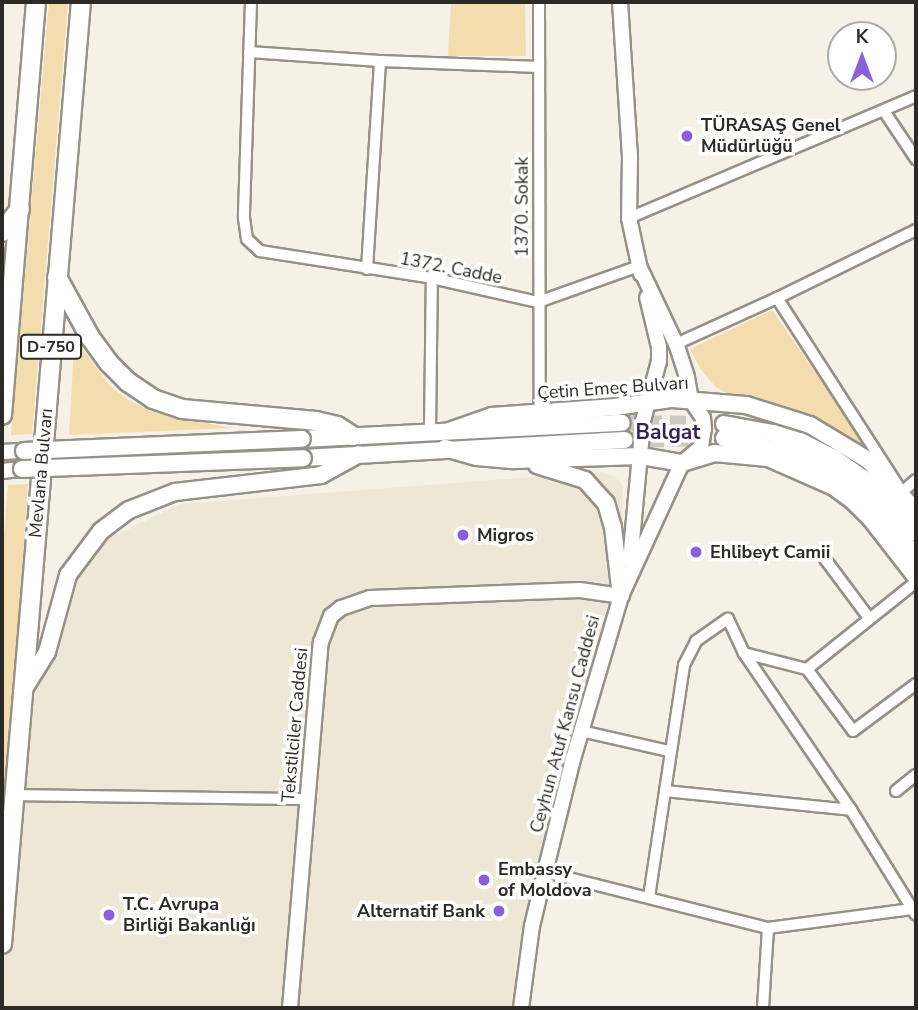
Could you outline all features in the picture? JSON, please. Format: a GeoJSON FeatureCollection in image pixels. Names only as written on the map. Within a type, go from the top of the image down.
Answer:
{"type":"FeatureCollection","features":[{"type":"Feature","properties":{"kind":"highway"},"geometry":{"type":"LineString","coordinates":[[2,415],[5,348],[20,209],[37,2]]}},
{"type":"Feature","properties":{"kind":"highway","name":"Mevlana Bulvarı"},"geometry":{"type":"LineString","coordinates":[[2,944],[81,2]]}},
{"type":"Feature","properties":{"kind":"highway"},"geometry":{"type":"LineString","coordinates":[[2,232],[20,209]]}},
{"type":"Feature","properties":{"kind":"highway"},"geometry":{"type":"LineString","coordinates":[[57,277],[90,337],[109,363],[128,382],[153,399],[191,410],[316,421],[337,426],[353,436]]}},
{"type":"Feature","properties":{"kind":"main road","name":"Ceyhun Atuf Kansu Caddesi"},"geometry":{"type":"LineString","coordinates":[[620,2],[630,157],[629,218],[659,347],[658,375],[643,421],[628,574]]}},
{"type":"Feature","properties":{"kind":"main road","name":"Ceyhun Atuf Kansu Caddesi"},"geometry":{"type":"LineString","coordinates":[[521,1008],[532,926],[545,872],[581,731],[621,596],[628,574],[682,463],[701,447],[704,429],[703,418],[691,400],[688,377],[676,344],[639,266]]}},
{"type":"Feature","properties":{"kind":"main road","name":"Çetin Emeç Bulvarı"},"geometry":{"type":"LineString","coordinates":[[449,431],[478,419],[650,401],[691,400],[746,405],[810,425],[868,460],[902,492],[916,511]]}},
{"type":"Feature","properties":{"kind":"main road","name":"Çetin Emeç Bulvarı"},"geometry":{"type":"LineString","coordinates":[[24,451],[622,423]]}},
{"type":"Feature","properties":{"kind":"main road"},"geometry":{"type":"LineString","coordinates":[[916,533],[880,490],[834,458],[800,441],[773,433],[724,431],[797,455],[845,482],[870,501],[916,557]]}},
{"type":"Feature","properties":{"kind":"main road"},"geometry":{"type":"LineString","coordinates":[[2,471],[624,440]]}},
{"type":"Feature","properties":{"kind":"main road"},"geometry":{"type":"LineString","coordinates":[[445,448],[477,457],[514,460],[641,456],[682,463],[713,453],[737,453],[768,458],[834,487],[852,500],[871,519],[916,577]]}},
{"type":"Feature","properties":{"kind":"main road"},"geometry":{"type":"LineString","coordinates":[[2,452],[24,451]]}},
{"type":"Feature","properties":{"kind":"main road"},"geometry":{"type":"LineString","coordinates":[[22,692],[47,652],[68,575],[101,531],[128,510],[175,492],[321,475],[359,454]]}},
{"type":"Feature","properties":{"kind":"main road"},"geometry":{"type":"LineString","coordinates":[[514,460],[567,472],[596,490],[606,503],[612,527],[621,596]]}},
{"type":"Feature","properties":{"kind":"main road","name":"Tekstilciler Caddesi"},"geometry":{"type":"LineString","coordinates":[[290,1008],[321,642],[326,624],[341,608],[370,598],[580,590],[621,596]]}},
{"type":"Feature","properties":{"kind":"street"},"geometry":{"type":"LineString","coordinates":[[251,2],[249,52],[380,61],[539,67]]}},
{"type":"Feature","properties":{"kind":"street","name":"1370. Sokak"},"geometry":{"type":"LineString","coordinates":[[539,2],[540,413]]}},
{"type":"Feature","properties":{"kind":"street","name":"1372. Cadde"},"geometry":{"type":"LineString","coordinates":[[249,52],[244,218],[247,239],[254,247],[273,254],[432,278],[538,302]]}},
{"type":"Feature","properties":{"kind":"street"},"geometry":{"type":"LineString","coordinates":[[367,269],[380,61]]}},
{"type":"Feature","properties":{"kind":"street"},"geometry":{"type":"LineString","coordinates":[[629,218],[916,96]]}},
{"type":"Feature","properties":{"kind":"street"},"geometry":{"type":"LineString","coordinates":[[884,111],[916,159]]}},
{"type":"Feature","properties":{"kind":"street"},"geometry":{"type":"LineString","coordinates":[[676,344],[778,298],[916,230]]}},
{"type":"Feature","properties":{"kind":"street"},"geometry":{"type":"LineString","coordinates":[[538,302],[639,266]]}},
{"type":"Feature","properties":{"kind":"street"},"geometry":{"type":"LineString","coordinates":[[430,431],[432,278]]}},
{"type":"Feature","properties":{"kind":"street"},"geometry":{"type":"LineString","coordinates":[[778,298],[902,492],[916,480]]}},
{"type":"Feature","properties":{"kind":"street"},"geometry":{"type":"LineString","coordinates":[[825,559],[869,618]]}},
{"type":"Feature","properties":{"kind":"street"},"geometry":{"type":"LineString","coordinates":[[807,669],[916,582]]}},
{"type":"Feature","properties":{"kind":"street"},"geometry":{"type":"LineString","coordinates":[[545,872],[768,928],[914,912],[851,810],[744,653],[728,620],[696,641],[689,652],[668,751],[665,791],[649,897]]}},
{"type":"Feature","properties":{"kind":"street"},"geometry":{"type":"LineString","coordinates":[[744,653],[807,669],[853,731],[916,684]]}},
{"type":"Feature","properties":{"kind":"street"},"geometry":{"type":"LineString","coordinates":[[581,731],[668,751]]}},
{"type":"Feature","properties":{"kind":"street"},"geometry":{"type":"LineString","coordinates":[[896,791],[916,775]]}},
{"type":"Feature","properties":{"kind":"street"},"geometry":{"type":"LineString","coordinates":[[665,791],[851,810]]}},
{"type":"Feature","properties":{"kind":"street"},"geometry":{"type":"LineString","coordinates":[[14,795],[308,799]]}},
{"type":"Feature","properties":{"kind":"street"},"geometry":{"type":"LineString","coordinates":[[763,1008],[768,928]]}},
{"type":"Feature","properties":{"kind":"shaded area"},"geometry":{"type":"Polygon","coordinates":[[[49,2],[68,2],[32,434],[11,435],[49,2]]]}},
{"type":"Feature","properties":{"kind":"shaded area"},"geometry":{"type":"Polygon","coordinates":[[[451,2],[525,2],[526,56],[448,56],[451,2]]]}},
{"type":"Feature","properties":{"kind":"shaded area"},"geometry":{"type":"Polygon","coordinates":[[[772,310],[871,453],[819,421],[793,410],[732,396],[716,387],[701,370],[690,349],[772,310]]]}},
{"type":"Feature","properties":{"kind":"shaded area"},"geometry":{"type":"Polygon","coordinates":[[[79,344],[110,386],[130,401],[153,412],[231,428],[69,435],[74,348],[79,344]]]}},
{"type":"Feature","properties":{"kind":"shaded area"},"geometry":{"type":"Polygon","coordinates":[[[600,472],[614,476],[623,486],[621,552],[516,959],[514,1008],[2,1008],[2,654],[49,659],[79,571],[104,541],[180,504],[600,472]]]}},
{"type":"Feature","properties":{"kind":"shaded area"},"geometry":{"type":"Polygon","coordinates":[[[28,484],[2,821],[2,564],[8,485],[28,484]]]}},
{"type":"Feature","properties":{"kind":"tunnel"},"geometry":{"type":"LineString","coordinates":[[622,423],[724,424]]}},
{"type":"Feature","properties":{"kind":"tunnel"},"geometry":{"type":"LineString","coordinates":[[624,440],[724,438]]}},
{"type":"Feature","properties":{"kind":"place","name":"TÜRASAŞ Genel Müdürlüğü"},"geometry":{"type":"Point","coordinates":[687,136]}},
{"type":"Feature","properties":{"kind":"place","name":"Migros"},"geometry":{"type":"Point","coordinates":[463,535]}},
{"type":"Feature","properties":{"kind":"place","name":"Ehlibeyt Camii"},"geometry":{"type":"Point","coordinates":[696,552]}},
{"type":"Feature","properties":{"kind":"place","name":"Embassy of Moldova"},"geometry":{"type":"Point","coordinates":[484,880]}},
{"type":"Feature","properties":{"kind":"place","name":"Alternatif Bank"},"geometry":{"type":"Point","coordinates":[499,911]}},
{"type":"Feature","properties":{"kind":"place","name":"T.C. Avrupa Birliği Bakanlığı"},"geometry":{"type":"Point","coordinates":[109,915]}},
{"type":"Feature","properties":{"kind":"district","name":"Balgat"},"geometry":{"type":"Point","coordinates":[668,432]}}]}
